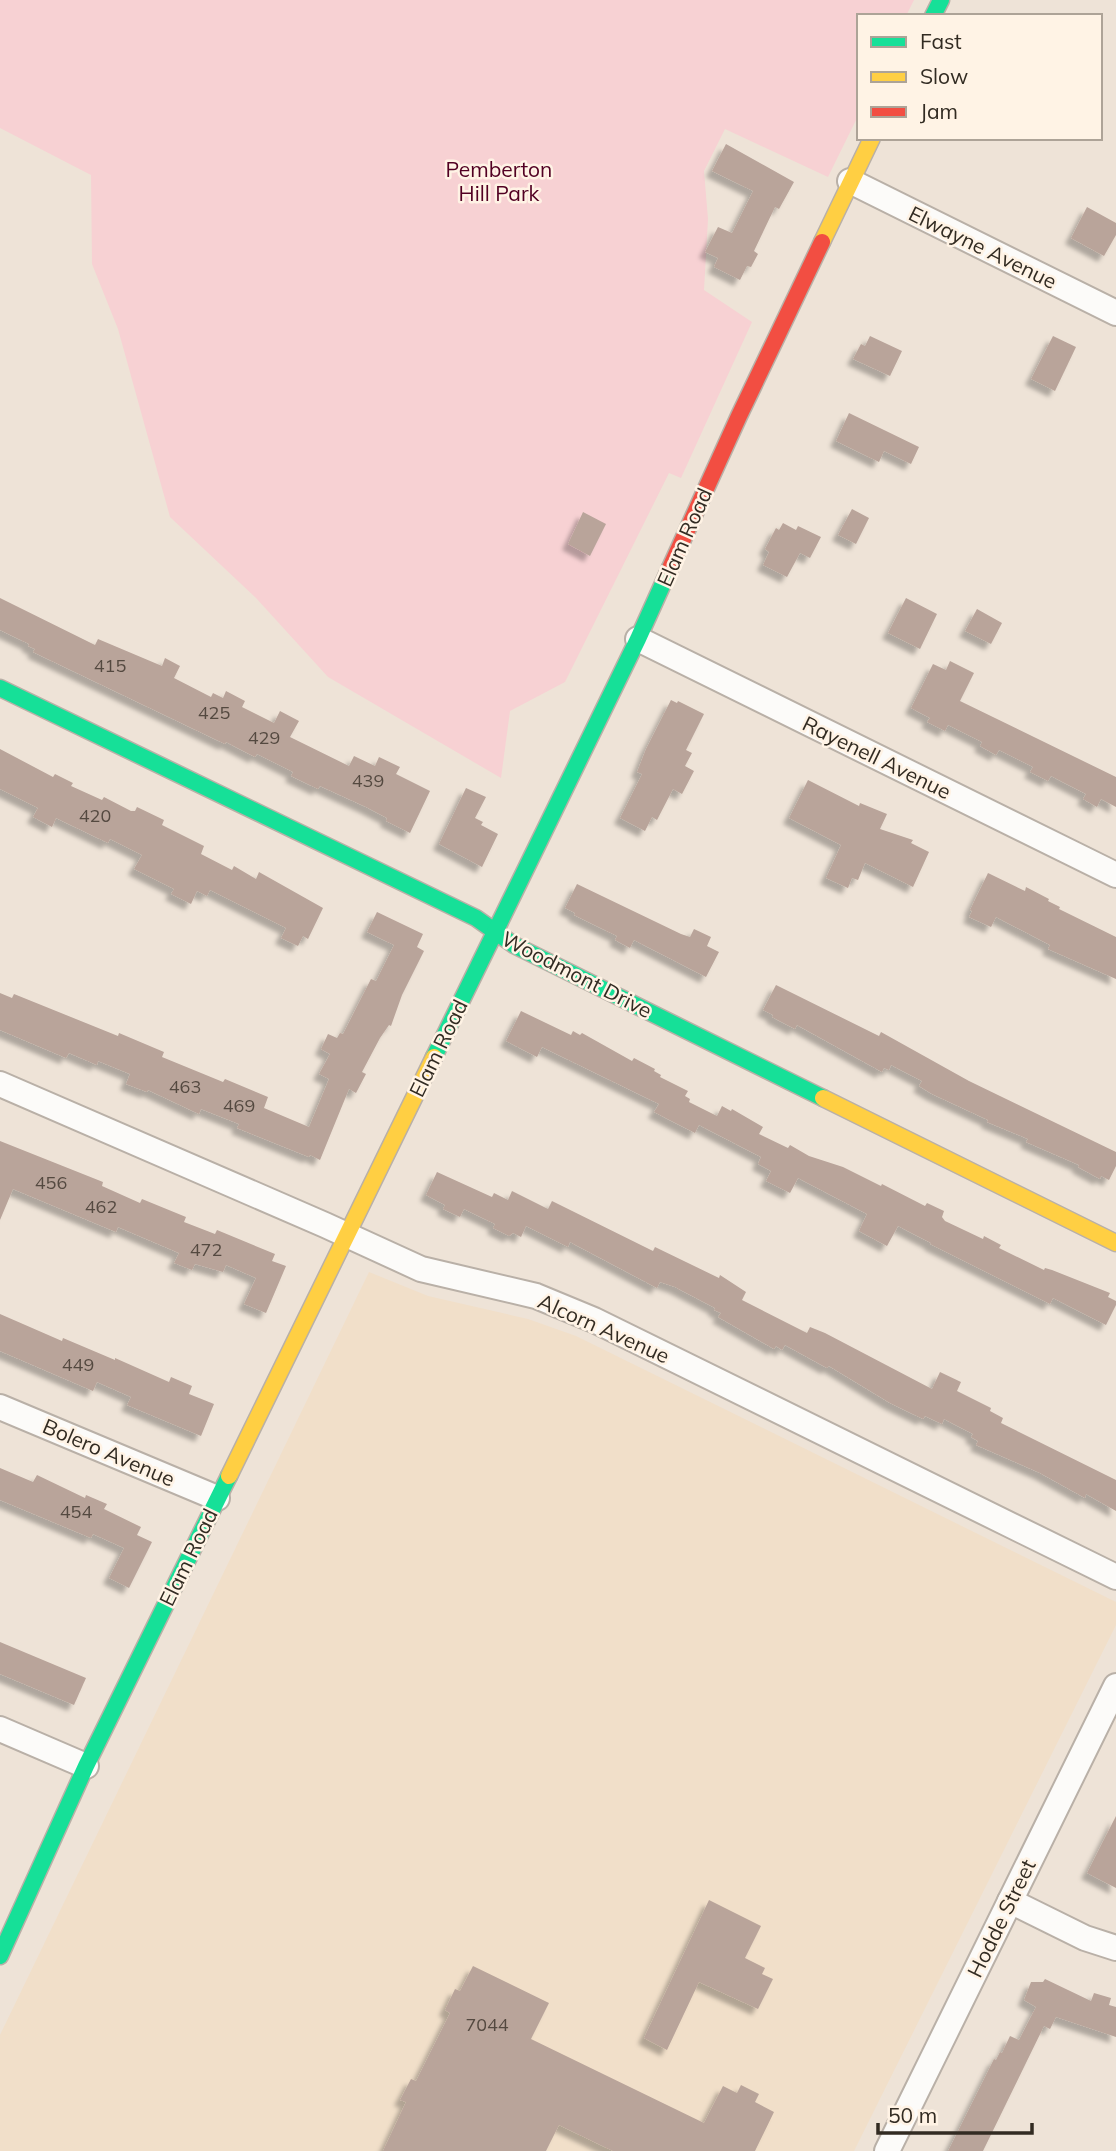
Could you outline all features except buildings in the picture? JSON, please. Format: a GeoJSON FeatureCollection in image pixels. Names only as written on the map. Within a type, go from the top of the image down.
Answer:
{"type":"FeatureCollection","features":[{"type":"Feature","properties":{"kind":"street","name":"Elam Road"},"geometry":{"type":"LineString","coordinates":[[0,1956],[86,1766],[638,639],[739,416],[871,140]]}},
{"type":"Feature","properties":{"kind":"street","name":"Elwayne Avenue"},"geometry":{"type":"LineString","coordinates":[[850,181],[1116,313]]}},
{"type":"Feature","properties":{"kind":"street","name":"Rayenell Avenue"},"geometry":{"type":"LineString","coordinates":[[638,639],[1116,874]]}},
{"type":"Feature","properties":{"kind":"street","name":"Woodmont Drive"},"geometry":{"type":"LineString","coordinates":[[0,688],[476,918],[527,951],[1116,1243]]}},
{"type":"Feature","properties":{"kind":"street","name":"Alcorn Avenue"},"geometry":{"type":"LineString","coordinates":[[0,1084],[421,1269],[536,1296],[594,1320],[1116,1577]]}},
{"type":"Feature","properties":{"kind":"street","name":"Bolero Avenue"},"geometry":{"type":"LineString","coordinates":[[0,1407],[217,1498]]}},
{"type":"Feature","properties":{"kind":"street","name":"Hodde Street"},"geometry":{"type":"LineString","coordinates":[[887,2151],[1116,1686]]}},
{"type":"Feature","properties":{"kind":"street"},"geometry":{"type":"LineString","coordinates":[[0,1729],[86,1766]]}},
{"type":"Feature","properties":{"kind":"street"},"geometry":{"type":"LineString","coordinates":[[1010,1901],[1085,1938],[1116,1948]]}},
{"type":"Feature","properties":{"kind":"shaded area"},"geometry":{"type":"Polygon","coordinates":[[[369,1272],[428,1296],[528,1319],[576,1336],[1116,1602],[1116,1625],[854,2151],[0,2151],[0,2035],[369,1272]]]}},
{"type":"Feature","properties":{"kind":"green space","name":"Pemberton Hill Park"},"geometry":{"type":"Polygon","coordinates":[[[0,0],[914,0],[907,14],[857,14],[857,118],[828,177],[725,129],[704,171],[708,219],[704,290],[752,322],[681,478],[669,473],[565,682],[510,711],[501,778],[328,677],[256,598],[170,517],[118,329],[92,264],[91,175],[0,128],[0,0]]]}},
{"type":"Feature","properties":{"kind":"traffic: fast"},"geometry":{"type":"LineString","coordinates":[[934,14],[941,0]]}},
{"type":"Feature","properties":{"kind":"traffic: fast"},"geometry":{"type":"LineString","coordinates":[[434,1057],[670,568]]}},
{"type":"Feature","properties":{"kind":"traffic: fast"},"geometry":{"type":"LineString","coordinates":[[0,688],[476,918],[514,945],[823,1098]]}},
{"type":"Feature","properties":{"kind":"traffic: fast"},"geometry":{"type":"LineString","coordinates":[[0,1956],[86,1766],[229,1476]]}},
{"type":"Feature","properties":{"kind":"traffic: slow"},"geometry":{"type":"LineString","coordinates":[[822,242],[871,140]]}},
{"type":"Feature","properties":{"kind":"traffic: slow"},"geometry":{"type":"LineString","coordinates":[[229,1476],[434,1057]]}},
{"type":"Feature","properties":{"kind":"traffic: slow"},"geometry":{"type":"LineString","coordinates":[[823,1098],[1116,1243]]}},
{"type":"Feature","properties":{"kind":"traffic: jam"},"geometry":{"type":"LineString","coordinates":[[670,568],[822,242]]}}]}
